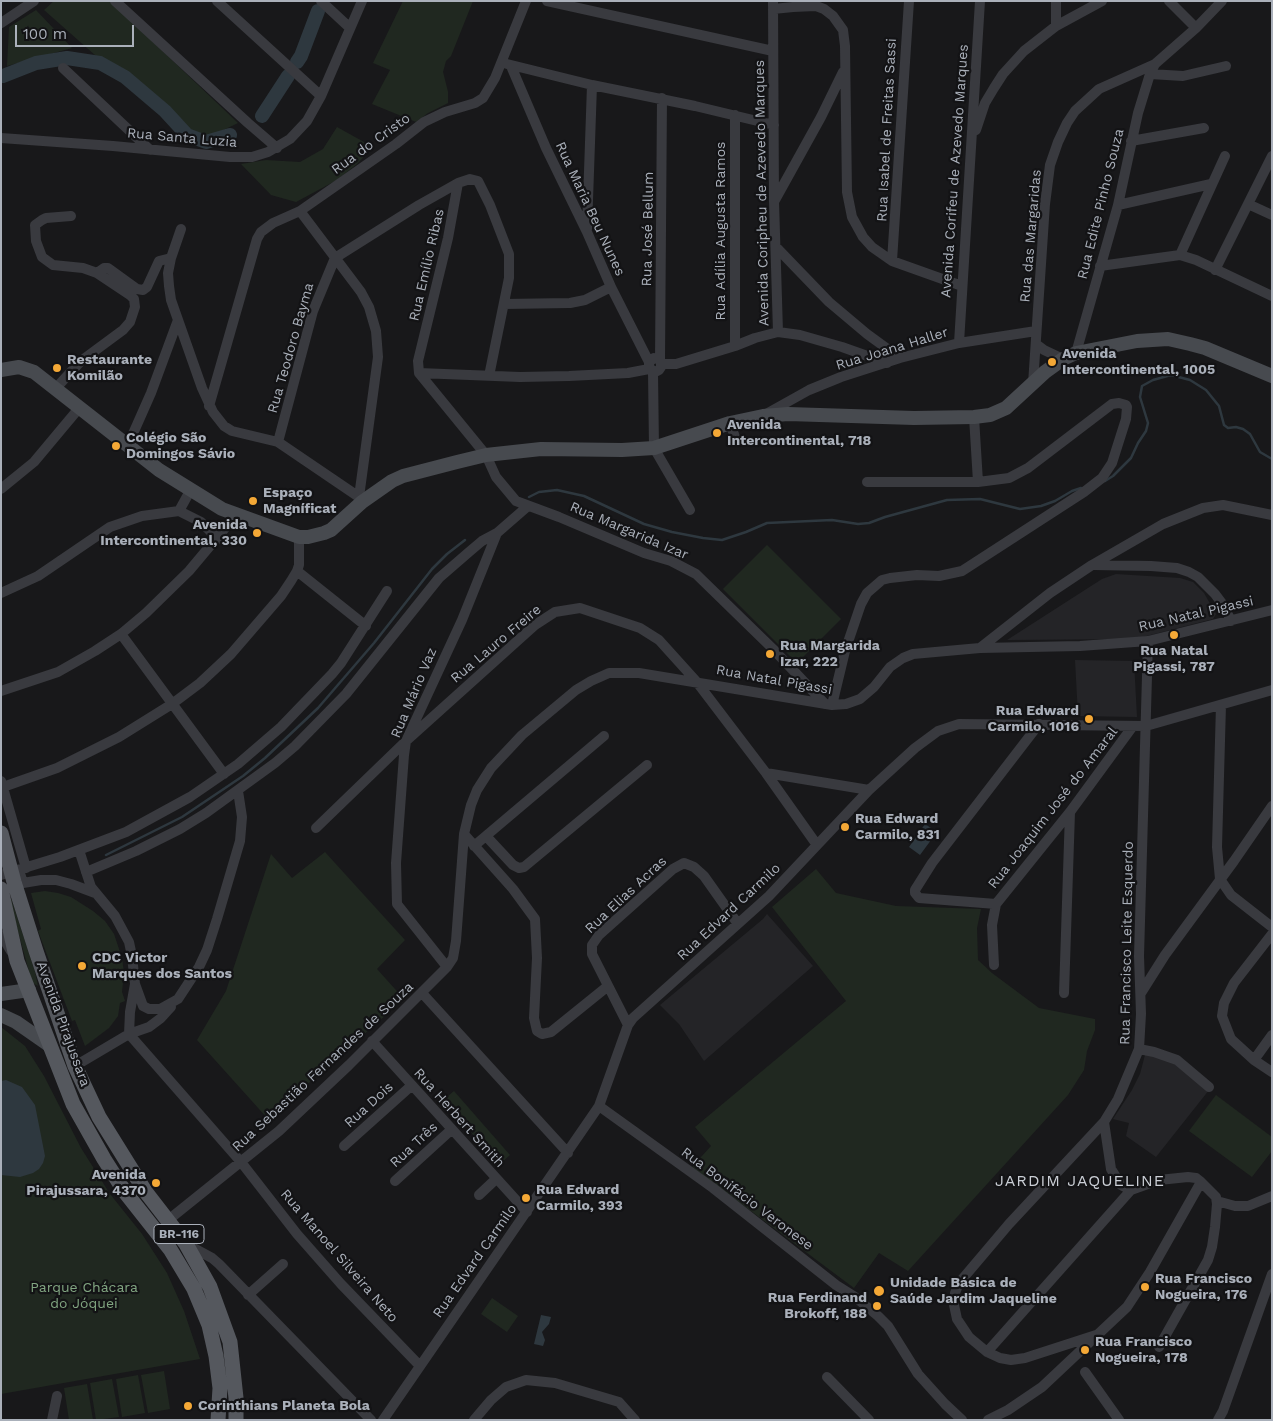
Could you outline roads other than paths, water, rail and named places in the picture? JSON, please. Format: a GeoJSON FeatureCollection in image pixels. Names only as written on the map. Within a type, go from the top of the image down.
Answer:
{"type":"FeatureCollection","features":[{"type":"Feature","properties":{"kind":"main road","name":"Avenida Pirajussara"},"geometry":{"type":"LineString","coordinates":[[1,833],[52,999],[69,1043],[75,1066],[99,1117],[145,1191],[186,1244],[210,1287],[230,1342],[235,1383],[236,1420]]}},
{"type":"Feature","properties":{"kind":"main road","name":"Avenida Pirajussara"},"geometry":{"type":"LineString","coordinates":[[1,889],[16,961],[73,1104],[104,1160],[125,1192],[170,1249],[194,1289],[212,1338],[219,1372],[218,1420]]}},
{"type":"Feature","properties":{"kind":"main road","name":"BR-116"},"geometry":{"type":"LineString","coordinates":[[29,990],[40,997],[46,1004],[75,1066]]}},
{"type":"Feature","properties":{"kind":"main road"},"geometry":{"type":"LineString","coordinates":[[220,1388],[224,1409],[223,1420]]}},
{"type":"Feature","properties":{"kind":"street"},"geometry":{"type":"LineString","coordinates":[[1,23],[34,1]]}},
{"type":"Feature","properties":{"kind":"street"},"geometry":{"type":"LineString","coordinates":[[115,1],[277,148]]}},
{"type":"Feature","properties":{"kind":"street"},"geometry":{"type":"LineString","coordinates":[[217,1],[321,96]]}},
{"type":"Feature","properties":{"kind":"street"},"geometry":{"type":"LineString","coordinates":[[320,1],[350,28]]}},
{"type":"Feature","properties":{"kind":"street","name":"Rua Santa Luzia"},"geometry":{"type":"LineString","coordinates":[[1,138],[243,158],[277,148],[303,127],[321,96],[362,1]]}},
{"type":"Feature","properties":{"kind":"street","name":"Rua do Cristo"},"geometry":{"type":"LineString","coordinates":[[210,406],[259,235],[264,229],[300,211],[396,144],[417,127],[445,112],[475,103],[483,98],[506,64],[526,1]]}},
{"type":"Feature","properties":{"kind":"street"},"geometry":{"type":"LineString","coordinates":[[546,1],[773,51]]}},
{"type":"Feature","properties":{"kind":"street","name":"Rua Isabel de Freitas Sassi"},"geometry":{"type":"LineString","coordinates":[[892,261],[909,1]]}},
{"type":"Feature","properties":{"kind":"street","name":"Avenida Corifeu de Azevedo Marques"},"geometry":{"type":"LineString","coordinates":[[959,343],[980,1]]}},
{"type":"Feature","properties":{"kind":"street"},"geometry":{"type":"LineString","coordinates":[[1056,1],[1056,26]]}},
{"type":"Feature","properties":{"kind":"street"},"geometry":{"type":"LineString","coordinates":[[971,143],[985,103],[1003,74],[1024,51],[1056,26],[1102,1]]}},
{"type":"Feature","properties":{"kind":"street"},"geometry":{"type":"LineString","coordinates":[[1169,1],[1196,28]]}},
{"type":"Feature","properties":{"kind":"street","name":"Rua das Margaridas"},"geometry":{"type":"LineString","coordinates":[[1038,379],[1034,362],[1045,204],[1050,166],[1058,142],[1075,111],[1087,98],[1112,82],[1155,64],[1196,28],[1222,1]]}},
{"type":"Feature","properties":{"kind":"street"},"geometry":{"type":"LineString","coordinates":[[773,5],[816,6],[834,16],[842,30],[845,46],[847,192],[854,223],[863,238],[872,248],[892,261],[962,286]]}},
{"type":"Feature","properties":{"kind":"street","name":"Avenida Coripheu de Azevedo Marques"},"geometry":{"type":"LineString","coordinates":[[773,5],[774,201],[778,332],[800,335],[886,363]]}},
{"type":"Feature","properties":{"kind":"street"},"geometry":{"type":"LineString","coordinates":[[506,64],[774,125]]}},
{"type":"Feature","properties":{"kind":"street","name":"Rua Maria Beu Nunes"},"geometry":{"type":"LineString","coordinates":[[506,64],[650,368],[654,448]]}},
{"type":"Feature","properties":{"kind":"street","name":"Rua Edite Pinho Souza"},"geometry":{"type":"LineString","coordinates":[[1070,356],[1118,205],[1131,141],[1150,74],[1155,64]]}},
{"type":"Feature","properties":{"kind":"street"},"geometry":{"type":"LineString","coordinates":[[1150,74],[1183,76],[1226,66]]}},
{"type":"Feature","properties":{"kind":"street"},"geometry":{"type":"LineString","coordinates":[[63,68],[150,150]]}},
{"type":"Feature","properties":{"kind":"street"},"geometry":{"type":"LineString","coordinates":[[774,201],[821,117],[845,69]]}},
{"type":"Feature","properties":{"kind":"street"},"geometry":{"type":"LineString","coordinates":[[587,232],[592,85]]}},
{"type":"Feature","properties":{"kind":"street","name":"Rua José Bellum"},"geometry":{"type":"LineString","coordinates":[[661,362],[662,98]]}},
{"type":"Feature","properties":{"kind":"street","name":"Rua Adília Augusta Ramos"},"geometry":{"type":"LineString","coordinates":[[735,115],[736,346]]}},
{"type":"Feature","properties":{"kind":"street"},"geometry":{"type":"LineString","coordinates":[[1131,141],[1204,128]]}},
{"type":"Feature","properties":{"kind":"street"},"geometry":{"type":"LineString","coordinates":[[1180,255],[1225,156]]}},
{"type":"Feature","properties":{"kind":"street"},"geometry":{"type":"LineString","coordinates":[[1215,270],[1272,156]]}},
{"type":"Feature","properties":{"kind":"street"},"geometry":{"type":"LineString","coordinates":[[336,258],[419,205],[458,183],[470,178],[478,181],[510,254],[509,278],[489,376]]}},
{"type":"Feature","properties":{"kind":"street","name":"Rua Emílio Ribas"},"geometry":{"type":"LineString","coordinates":[[419,373],[418,361],[448,238],[458,183]]}},
{"type":"Feature","properties":{"kind":"street"},"geometry":{"type":"LineString","coordinates":[[1118,205],[1211,184]]}},
{"type":"Feature","properties":{"kind":"street"},"geometry":{"type":"LineString","coordinates":[[1248,204],[1272,215]]}},
{"type":"Feature","properties":{"kind":"street"},"geometry":{"type":"LineString","coordinates":[[300,211],[361,292],[373,318],[376,331],[378,357],[360,500]]}},
{"type":"Feature","properties":{"kind":"street"},"geometry":{"type":"LineString","coordinates":[[56,388],[81,361],[123,330],[130,322],[135,303],[134,299],[97,273],[83,268],[53,265],[45,261],[39,252],[35,225],[46,218],[71,216]]}},
{"type":"Feature","properties":{"kind":"street"},"geometry":{"type":"LineString","coordinates":[[181,229],[171,258],[168,273],[169,286],[178,320],[210,406],[218,420],[232,431],[278,442],[298,454],[360,500]]}},
{"type":"Feature","properties":{"kind":"street"},"geometry":{"type":"LineString","coordinates":[[776,246],[835,307],[866,334],[900,358]]}},
{"type":"Feature","properties":{"kind":"street"},"geometry":{"type":"LineString","coordinates":[[1100,266],[1180,255],[1196,260],[1272,296]]}},
{"type":"Feature","properties":{"kind":"street"},"geometry":{"type":"LineString","coordinates":[[97,273],[106,268],[136,290],[142,290],[147,286],[159,261],[171,258]]}},
{"type":"Feature","properties":{"kind":"street","name":"Rua Teodoro Bayma"},"geometry":{"type":"LineString","coordinates":[[278,442],[314,311],[336,258]]}},
{"type":"Feature","properties":{"kind":"street"},"geometry":{"type":"LineString","coordinates":[[504,304],[570,303],[585,300],[612,287]]}},
{"type":"Feature","properties":{"kind":"street"},"geometry":{"type":"LineString","coordinates":[[128,445],[151,393],[178,320]]}},
{"type":"Feature","properties":{"kind":"street","name":"Rua Joana Haller"},"geometry":{"type":"LineString","coordinates":[[763,416],[809,390],[900,358],[959,343],[1036,331]]}},
{"type":"Feature","properties":{"kind":"street"},"geometry":{"type":"LineString","coordinates":[[419,373],[489,376],[569,376],[628,373],[650,368],[654,358],[661,362],[676,364],[778,332]]}},
{"type":"Feature","properties":{"kind":"street"},"geometry":{"type":"LineString","coordinates":[[1,370],[11,367],[26,368],[34,372],[159,470],[190,491],[236,515],[299,537],[317,536],[332,530],[360,500],[403,476],[486,455],[541,449],[622,450],[654,448],[730,423],[763,416],[788,414],[974,418],[997,413],[1016,400],[1038,379],[1070,356],[1137,341],[1168,339],[1205,348],[1272,376]]}},
{"type":"Feature","properties":{"kind":"street"},"geometry":{"type":"LineString","coordinates":[[1036,344],[1044,350],[1070,356]]}},
{"type":"Feature","properties":{"kind":"street","name":"Rua Margarida Izar"},"geometry":{"type":"LineString","coordinates":[[419,373],[486,455],[496,477],[516,501],[644,553],[671,561],[696,574],[829,704]]}},
{"type":"Feature","properties":{"kind":"street"},"geometry":{"type":"LineString","coordinates":[[829,704],[861,604],[867,593],[882,580],[890,578],[917,575],[939,576],[962,570],[1084,492],[1102,478],[1112,463],[1128,409],[1126,405],[1112,404],[1020,474],[1009,478],[978,482],[867,482]]}},
{"type":"Feature","properties":{"kind":"street"},"geometry":{"type":"LineString","coordinates":[[1,489],[34,462],[80,407]]}},
{"type":"Feature","properties":{"kind":"street"},"geometry":{"type":"LineString","coordinates":[[974,418],[978,482]]}},
{"type":"Feature","properties":{"kind":"street"},"geometry":{"type":"LineString","coordinates":[[730,423],[736,440]]}},
{"type":"Feature","properties":{"kind":"street"},"geometry":{"type":"LineString","coordinates":[[654,448],[690,510]]}},
{"type":"Feature","properties":{"kind":"street"},"geometry":{"type":"LineString","coordinates":[[179,510],[190,491]]}},
{"type":"Feature","properties":{"kind":"street"},"geometry":{"type":"LineString","coordinates":[[980,648],[1050,593],[1092,565],[1163,524],[1203,508],[1223,505],[1272,515]]}},
{"type":"Feature","properties":{"kind":"street"},"geometry":{"type":"LineString","coordinates":[[86,872],[136,851],[180,829],[238,791],[275,763],[313,728],[365,671],[439,578],[468,552],[482,541],[497,533],[528,506]]}},
{"type":"Feature","properties":{"kind":"street"},"geometry":{"type":"LineString","coordinates":[[1,593],[44,572],[110,527],[142,516],[179,510],[201,522],[218,539]]}},
{"type":"Feature","properties":{"kind":"street"},"geometry":{"type":"LineString","coordinates":[[1,691],[58,672],[95,652],[121,634],[169,591],[218,539],[236,515]]}},
{"type":"Feature","properties":{"kind":"street","name":"Rua Mário Vaz"},"geometry":{"type":"LineString","coordinates":[[448,967],[396,904],[396,863],[406,741],[462,620],[497,533]]}},
{"type":"Feature","properties":{"kind":"street"},"geometry":{"type":"LineString","coordinates":[[2,784],[38,776],[119,737],[172,704],[200,683],[231,654],[281,596],[297,571],[300,559],[299,537]]}},
{"type":"Feature","properties":{"kind":"street"},"geometry":{"type":"LineString","coordinates":[[1092,565],[1151,566],[1177,568],[1189,572],[1198,577],[1216,594],[1231,621]]}},
{"type":"Feature","properties":{"kind":"street"},"geometry":{"type":"LineString","coordinates":[[297,571],[366,626]]}},
{"type":"Feature","properties":{"kind":"street"},"geometry":{"type":"LineString","coordinates":[[95,893],[56,880],[41,880],[23,884],[14,871],[79,850],[141,824],[190,797],[224,774],[264,742],[316,692],[341,663],[387,592]]}},
{"type":"Feature","properties":{"kind":"street","name":"Rua Lauro Freire"},"geometry":{"type":"LineString","coordinates":[[316,828],[406,741],[535,625],[555,612],[563,609],[580,608],[591,610],[640,628],[659,640],[696,681],[766,773],[817,845]]}},
{"type":"Feature","properties":{"kind":"street","name":"Rua Natal Pigassi"},"geometry":{"type":"LineString","coordinates":[[448,967],[453,958],[456,941],[464,834],[471,805],[477,790],[491,768],[522,735],[576,690],[599,677],[618,673],[639,673],[829,704],[846,704],[860,699],[874,687],[890,667],[913,654],[980,648],[1080,646],[1148,641],[1272,610]]}},
{"type":"Feature","properties":{"kind":"street"},"geometry":{"type":"LineString","coordinates":[[121,634],[224,774]]}},
{"type":"Feature","properties":{"kind":"street","name":"Rua Francisco Leite Esquerdo"},"geometry":{"type":"LineString","coordinates":[[987,1352],[969,1337],[957,1319],[954,1304],[955,1293],[959,1283],[1009,1224],[1104,1122],[1118,1099],[1139,1049],[1141,993],[1139,956],[1148,641]]}},
{"type":"Feature","properties":{"kind":"street","name":"Rua Edvard Carmilo"},"geometry":{"type":"LineString","coordinates":[[384,1420],[568,1154],[599,1106],[628,1025],[633,1018],[768,896],[869,790],[915,748],[945,728],[959,724],[1146,726],[1272,690]]}},
{"type":"Feature","properties":{"kind":"street"},"geometry":{"type":"LineString","coordinates":[[1222,705],[1218,847],[1220,879],[1231,895],[1272,927]]}},
{"type":"Feature","properties":{"kind":"street"},"geometry":{"type":"LineString","coordinates":[[996,904],[919,898],[915,890],[932,863],[1039,724]]}},
{"type":"Feature","properties":{"kind":"street","name":"Rua Joaquim José do Amaral"},"geometry":{"type":"LineString","coordinates":[[994,966],[992,925],[996,904],[1070,812],[1133,726]]}},
{"type":"Feature","properties":{"kind":"street"},"geometry":{"type":"LineString","coordinates":[[474,846],[604,736]]}},
{"type":"Feature","properties":{"kind":"street"},"geometry":{"type":"LineString","coordinates":[[486,836],[513,865],[519,868],[524,867],[647,765]]}},
{"type":"Feature","properties":{"kind":"street"},"geometry":{"type":"LineString","coordinates":[[766,773],[869,790]]}},
{"type":"Feature","properties":{"kind":"street","name":"Avenida Pirajussara"},"geometry":{"type":"LineString","coordinates":[[2,784],[14,871]]}},
{"type":"Feature","properties":{"kind":"street"},"geometry":{"type":"LineString","coordinates":[[75,1066],[129,1034],[141,1031],[154,1023],[178,999],[199,967],[218,919],[240,841],[242,817],[238,791]]}},
{"type":"Feature","properties":{"kind":"street"},"geometry":{"type":"LineString","coordinates":[[1141,993],[1165,955],[1272,806]]}},
{"type":"Feature","properties":{"kind":"street"},"geometry":{"type":"LineString","coordinates":[[1064,993],[1070,812]]}},
{"type":"Feature","properties":{"kind":"street"},"geometry":{"type":"LineString","coordinates":[[464,834],[528,908],[535,919],[537,958],[534,1018],[538,1031],[542,1034],[551,1032],[608,986]]}},
{"type":"Feature","properties":{"kind":"street"},"geometry":{"type":"LineString","coordinates":[[79,850],[95,893],[115,916],[126,936],[132,956],[135,984],[141,1002],[149,1009],[160,1009],[178,999]]}},
{"type":"Feature","properties":{"kind":"street","name":"Rua Elias Acras"},"geometry":{"type":"LineString","coordinates":[[628,1025],[592,954],[594,941],[679,865],[684,863],[689,864],[704,876],[738,924]]}},
{"type":"Feature","properties":{"kind":"street"},"geometry":{"type":"LineString","coordinates":[[1272,934],[1234,983],[1222,1010],[1223,1022],[1231,1039],[1254,1060],[1272,1072]]}},
{"type":"Feature","properties":{"kind":"street"},"geometry":{"type":"LineString","coordinates":[[1,935],[16,961]]}},
{"type":"Feature","properties":{"kind":"street","name":"Rua Sebastião Fernandes de Souza"},"geometry":{"type":"LineString","coordinates":[[167,1220],[279,1131],[448,967]]}},
{"type":"Feature","properties":{"kind":"street"},"geometry":{"type":"LineString","coordinates":[[129,1034],[130,1012],[135,984]]}},
{"type":"Feature","properties":{"kind":"street"},"geometry":{"type":"LineString","coordinates":[[1,994],[29,990]]}},
{"type":"Feature","properties":{"kind":"street"},"geometry":{"type":"LineString","coordinates":[[422,993],[568,1154]]}},
{"type":"Feature","properties":{"kind":"street"},"geometry":{"type":"LineString","coordinates":[[1,1015],[16,1022],[49,1045]]}},
{"type":"Feature","properties":{"kind":"street","name":"Rua Manoel Silveira Neto"},"geometry":{"type":"LineString","coordinates":[[129,1034],[241,1162],[328,1269],[420,1366]]}},
{"type":"Feature","properties":{"kind":"street"},"geometry":{"type":"LineString","coordinates":[[1254,1060],[1272,1035]]}},
{"type":"Feature","properties":{"kind":"street","name":"Rua Herbert Smith"},"geometry":{"type":"LineString","coordinates":[[372,1041],[527,1212]]}},
{"type":"Feature","properties":{"kind":"street"},"geometry":{"type":"LineString","coordinates":[[1139,1049],[1177,1060],[1209,1086]]}},
{"type":"Feature","properties":{"kind":"street","name":"Rua Dois"},"geometry":{"type":"LineString","coordinates":[[344,1146],[412,1086]]}},
{"type":"Feature","properties":{"kind":"street","name":"Rua Bonifácio Veronese"},"geometry":{"type":"LineString","coordinates":[[599,1106],[713,1188],[878,1316],[888,1326],[918,1374],[962,1420]]}},
{"type":"Feature","properties":{"kind":"street"},"geometry":{"type":"LineString","coordinates":[[1104,1122],[1111,1169],[1122,1185],[1131,1190]]}},
{"type":"Feature","properties":{"kind":"street","name":"Rua Três"},"geometry":{"type":"LineString","coordinates":[[395,1181],[451,1130]]}},
{"type":"Feature","properties":{"kind":"street"},"geometry":{"type":"LineString","coordinates":[[1096,1335],[1055,1350],[1025,1358],[1011,1360],[1000,1358],[987,1352],[1131,1190],[1159,1180],[1175,1177],[1196,1178],[1209,1188],[1217,1201],[1212,1247],[1208,1260],[1159,1348]]}},
{"type":"Feature","properties":{"kind":"street"},"geometry":{"type":"LineString","coordinates":[[480,1195],[496,1179]]}},
{"type":"Feature","properties":{"kind":"street"},"geometry":{"type":"LineString","coordinates":[[988,1420],[1025,1400],[1042,1387],[1096,1335],[1122,1313],[1132,1301],[1201,1182]]}},
{"type":"Feature","properties":{"kind":"street"},"geometry":{"type":"LineString","coordinates":[[1217,1201],[1236,1206],[1248,1206],[1272,1196]]}},
{"type":"Feature","properties":{"kind":"street"},"geometry":{"type":"LineString","coordinates":[[186,1244],[212,1258],[371,1420]]}},
{"type":"Feature","properties":{"kind":"street"},"geometry":{"type":"LineString","coordinates":[[248,1295],[283,1264]]}},
{"type":"Feature","properties":{"kind":"street"},"geometry":{"type":"LineString","coordinates":[[1218,1420],[1224,1411],[1272,1274]]}},
{"type":"Feature","properties":{"kind":"street"},"geometry":{"type":"LineString","coordinates":[[1055,1350],[1066,1364]]}},
{"type":"Feature","properties":{"kind":"street"},"geometry":{"type":"LineString","coordinates":[[1085,1372],[1119,1420]]}},
{"type":"Feature","properties":{"kind":"street"},"geometry":{"type":"LineString","coordinates":[[827,1377],[869,1420]]}},
{"type":"Feature","properties":{"kind":"street"},"geometry":{"type":"LineString","coordinates":[[474,1420],[490,1400],[506,1387],[526,1380],[555,1383],[619,1402],[635,1420]]}},
{"type":"Feature","properties":{"kind":"street"},"geometry":{"type":"LineString","coordinates":[[52,1420],[57,1396]]}},
{"type":"Feature","properties":{"kind":"waterway"},"geometry":{"type":"LineString","coordinates":[[297,62],[318,11]]}},
{"type":"Feature","properties":{"kind":"waterway"},"geometry":{"type":"LineString","coordinates":[[3,76],[36,63],[67,58],[100,63],[125,77],[165,111],[187,135],[206,142],[230,135]]}},
{"type":"Feature","properties":{"kind":"waterway"},"geometry":{"type":"LineString","coordinates":[[262,116],[288,76]]}},
{"type":"Feature","properties":{"kind":"waterway"},"geometry":{"type":"LineString","coordinates":[[1105,481],[1113,476],[1131,458],[1146,431],[1148,423],[1140,397],[1142,386],[1153,380],[1171,375],[1190,380],[1206,390],[1219,406],[1224,425],[1228,428],[1236,427],[1243,429],[1250,434],[1260,452],[1272,459]]}},
{"type":"Feature","properties":{"kind":"waterway"},"geometry":{"type":"LineString","coordinates":[[529,497],[539,492],[557,490],[584,496],[644,524],[672,532],[722,540],[767,523],[832,520],[858,524],[869,523],[947,500],[980,499],[1020,509],[1041,506],[1081,488]]}},
{"type":"Feature","properties":{"kind":"waterway"},"geometry":{"type":"LineString","coordinates":[[106,855],[182,817],[243,776],[265,758],[318,708],[374,643],[432,569],[465,540]]}},
{"type":"Feature","properties":{"kind":"place","name":"Avenida Intercontinental, 1005"},"geometry":{"type":"Point","coordinates":[1052,362]}},
{"type":"Feature","properties":{"kind":"place","name":"Restaurante Komilão"},"geometry":{"type":"Point","coordinates":[57,368]}},
{"type":"Feature","properties":{"kind":"place","name":"Avenida Intercontinental, 718"},"geometry":{"type":"Point","coordinates":[717,433]}},
{"type":"Feature","properties":{"kind":"place","name":"Colégio São Domingos Sávio"},"geometry":{"type":"Point","coordinates":[116,446]}},
{"type":"Feature","properties":{"kind":"place","name":"Espaço Magníficat"},"geometry":{"type":"Point","coordinates":[253,501]}},
{"type":"Feature","properties":{"kind":"place","name":"Avenida Intercontinental, 330"},"geometry":{"type":"Point","coordinates":[257,533]}},
{"type":"Feature","properties":{"kind":"place","name":"Rua Natal Pigassi, 787"},"geometry":{"type":"Point","coordinates":[1174,635]}},
{"type":"Feature","properties":{"kind":"place","name":"Rua Margarida Izar, 222"},"geometry":{"type":"Point","coordinates":[770,654]}},
{"type":"Feature","properties":{"kind":"place","name":"Rua Edward Carmilo, 1016"},"geometry":{"type":"Point","coordinates":[1089,719]}},
{"type":"Feature","properties":{"kind":"place","name":"Rua Edward Carmilo, 831"},"geometry":{"type":"Point","coordinates":[845,827]}},
{"type":"Feature","properties":{"kind":"place","name":"CDC Victor Marques dos Santos"},"geometry":{"type":"Point","coordinates":[82,966]}},
{"type":"Feature","properties":{"kind":"place","name":"Avenida Pirajussara, 4370"},"geometry":{"type":"Point","coordinates":[156,1183]}},
{"type":"Feature","properties":{"kind":"place","name":"Rua Edward Carmilo, 393"},"geometry":{"type":"Point","coordinates":[526,1198]}},
{"type":"Feature","properties":{"kind":"place","name":"Rua Francisco Nogueira, 176"},"geometry":{"type":"Point","coordinates":[1145,1287]}},
{"type":"Feature","properties":{"kind":"place","name":"Unidade Básica de Saúde Jardim Jaqueline"},"geometry":{"type":"Point","coordinates":[879,1291]}},
{"type":"Feature","properties":{"kind":"place","name":"Rua Ferdinand Brokoff, 188"},"geometry":{"type":"Point","coordinates":[877,1306]}},
{"type":"Feature","properties":{"kind":"place","name":"Rua Francisco Nogueira, 178"},"geometry":{"type":"Point","coordinates":[1085,1350]}},
{"type":"Feature","properties":{"kind":"place","name":"Corinthians Planeta Bola"},"geometry":{"type":"Point","coordinates":[188,1406]}},
{"type":"Feature","properties":{"kind":"district","name":"JARDIM JAQUELINE"},"geometry":{"type":"Point","coordinates":[1080,1181]}},
{"type":"Feature","properties":{"kind":"park label","name":"Parque Chácara do Jóquei"},"geometry":{"type":"Point","coordinates":[84,1296]}}]}
